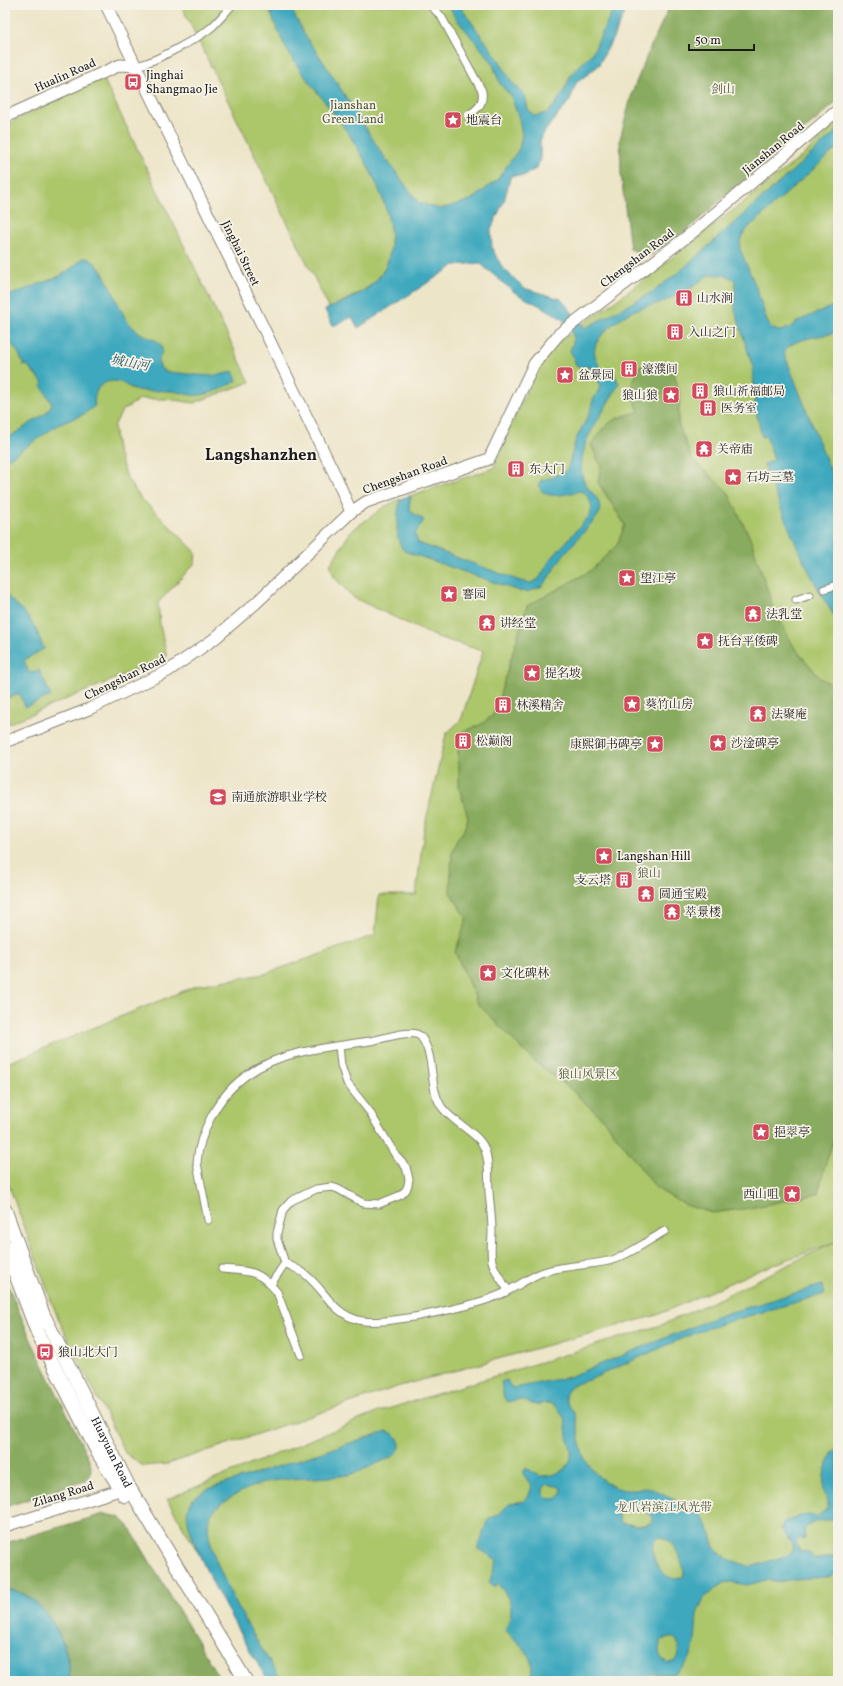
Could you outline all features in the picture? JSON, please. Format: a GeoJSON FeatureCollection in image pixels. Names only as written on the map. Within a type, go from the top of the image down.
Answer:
{"type":"FeatureCollection","features":[{"type":"Feature","properties":{"kind":"main road","name":"Huayuan Road"},"geometry":{"type":"LineString","coordinates":[[5,1210],[43,1314],[125,1488],[240,1681]]}},
{"type":"Feature","properties":{"kind":"main road","name":"Huayuan Road"},"geometry":{"type":"LineString","coordinates":[[5,1246],[38,1334],[98,1453],[125,1488],[246,1681]]}},
{"type":"Feature","properties":{"kind":"street","name":"Jinghai Street"},"geometry":{"type":"LineString","coordinates":[[106,5],[334,472],[351,512]]}},
{"type":"Feature","properties":{"kind":"street"},"geometry":{"type":"LineString","coordinates":[[136,66],[148,63],[198,36],[212,27],[232,5]]}},
{"type":"Feature","properties":{"kind":"street"},"geometry":{"type":"LineString","coordinates":[[430,5],[441,16],[482,92],[482,103],[468,115]]}},
{"type":"Feature","properties":{"kind":"street","name":"Hualin Road"},"geometry":{"type":"LineString","coordinates":[[5,117],[120,65],[136,66]]}},
{"type":"Feature","properties":{"kind":"street","name":"Jianshan Road"},"geometry":{"type":"LineString","coordinates":[[723,205],[838,110]]}},
{"type":"Feature","properties":{"kind":"street","name":"Chengshan Road"},"geometry":{"type":"LineString","coordinates":[[5,742],[89,709],[168,672],[214,639],[256,603],[351,512],[366,502],[489,459],[534,364],[559,334],[693,232],[723,205]]}},
{"type":"Feature","properties":{"kind":"street"},"geometry":{"type":"LineString","coordinates":[[824,589],[838,585]]}},
{"type":"Feature","properties":{"kind":"street"},"geometry":{"type":"LineString","coordinates":[[796,600],[810,595]]}},
{"type":"Feature","properties":{"kind":"street"},"geometry":{"type":"LineString","coordinates":[[208,1220],[197,1156],[200,1144],[218,1104],[228,1091],[257,1069],[273,1060],[309,1050],[416,1033],[421,1037],[430,1057],[433,1089],[438,1102],[453,1120],[478,1138],[486,1150],[489,1200],[492,1210],[492,1261],[508,1290]]}},
{"type":"Feature","properties":{"kind":"street"},"geometry":{"type":"LineString","coordinates":[[339,1046],[341,1065],[347,1083],[369,1111],[396,1156],[406,1167],[409,1179],[406,1190],[401,1195],[379,1204],[363,1203],[347,1193],[332,1187],[316,1189],[292,1201],[283,1210],[277,1233],[277,1240],[285,1263],[305,1274],[320,1288],[331,1304],[340,1311],[358,1320],[367,1321],[419,1316],[497,1296],[543,1272],[612,1260],[665,1231]]}},
{"type":"Feature","properties":{"kind":"street"},"geometry":{"type":"LineString","coordinates":[[271,1284],[285,1263]]}},
{"type":"Feature","properties":{"kind":"street"},"geometry":{"type":"LineString","coordinates":[[222,1270],[252,1272],[262,1276],[271,1284],[277,1292],[301,1356]]}},
{"type":"Feature","properties":{"kind":"street","name":"Zilang Road"},"geometry":{"type":"LineString","coordinates":[[5,1526],[125,1488]]}},
{"type":"Feature","properties":{"kind":"green space","name":"Jianshan Green Land"},"geometry":{"type":"Polygon","coordinates":[[[181,5],[628,5],[598,66],[576,83],[570,100],[545,131],[540,141],[540,159],[537,168],[523,176],[511,175],[497,180],[471,200],[440,209],[418,203],[391,229],[391,246],[388,260],[383,271],[376,280],[356,295],[329,308],[181,5]]]}},
{"type":"Feature","properties":{"kind":"green space","name":"剑山"},"geometry":{"type":"Polygon","coordinates":[[[670,5],[838,5],[838,100],[686,231],[649,256],[630,249],[621,174],[620,139],[633,90],[670,5]]]}},
{"type":"Feature","properties":{"kind":"green space"},"geometry":{"type":"Polygon","coordinates":[[[103,78],[250,382],[194,403],[166,399],[140,399],[122,411],[114,426],[117,450],[128,480],[140,497],[196,552],[195,563],[158,603],[160,625],[167,657],[5,725],[5,125],[103,78]]]}},
{"type":"Feature","properties":{"kind":"green space","name":"狼山风景区"},"geometry":{"type":"Polygon","coordinates":[[[838,122],[838,1681],[273,1681],[167,1499],[378,1412],[661,1325],[723,1297],[834,1242],[752,1273],[657,1315],[400,1386],[168,1464],[143,1466],[125,1453],[77,1357],[73,1358],[71,1352],[74,1350],[70,1342],[68,1343],[55,1311],[5,1175],[5,1064],[198,985],[264,974],[375,935],[379,895],[416,895],[424,829],[446,734],[461,720],[483,651],[434,636],[354,598],[334,577],[330,565],[351,531],[384,507],[400,499],[494,468],[509,429],[539,365],[556,344],[629,291],[800,158],[838,122]]]}},
{"type":"Feature","properties":{"kind":"green space","name":"狼山"},"geometry":{"type":"Polygon","coordinates":[[[653,362],[673,368],[680,397],[678,423],[692,459],[728,492],[751,540],[773,607],[794,647],[820,678],[838,688],[838,1127],[824,1168],[818,1194],[750,1208],[712,1213],[685,1205],[656,1188],[605,1121],[567,1086],[533,1060],[478,1004],[455,952],[466,922],[466,917],[450,892],[452,852],[457,840],[466,827],[468,817],[459,787],[458,752],[460,733],[482,724],[494,714],[527,606],[590,571],[617,545],[625,525],[598,482],[601,466],[591,445],[611,422],[623,416],[639,412],[630,389],[640,366],[653,362]]]}},
{"type":"Feature","properties":{"kind":"green space"},"geometry":{"type":"Polygon","coordinates":[[[5,1278],[31,1340],[88,1457],[91,1470],[89,1476],[84,1481],[5,1507],[5,1278]]]}},
{"type":"Feature","properties":{"kind":"green space"},"geometry":{"type":"Polygon","coordinates":[[[104,1514],[120,1517],[128,1525],[221,1681],[69,1681],[68,1659],[65,1647],[47,1615],[26,1595],[5,1590],[5,1543],[104,1514]]]}},
{"type":"Feature","properties":{"kind":"water"},"geometry":{"type":"Polygon","coordinates":[[[267,5],[289,5],[306,37],[381,152],[418,202],[440,209],[471,200],[497,180],[519,149],[522,135],[519,119],[511,96],[500,84],[492,62],[454,16],[449,5],[459,5],[499,60],[511,81],[525,95],[528,109],[534,116],[547,113],[554,106],[564,91],[571,75],[593,52],[615,5],[628,5],[598,66],[576,83],[570,100],[545,131],[540,141],[540,159],[537,168],[523,176],[511,175],[504,201],[491,229],[492,248],[502,267],[524,288],[561,299],[585,328],[652,292],[679,272],[838,130],[838,147],[747,229],[741,238],[740,249],[756,287],[767,321],[772,329],[780,331],[789,328],[798,321],[838,304],[838,332],[799,341],[787,348],[784,353],[838,490],[838,622],[826,603],[796,545],[764,464],[774,460],[766,436],[762,437],[755,407],[753,368],[735,310],[735,281],[730,277],[723,275],[709,275],[694,286],[667,300],[629,313],[608,328],[597,342],[595,355],[597,362],[605,371],[613,371],[619,384],[589,435],[582,460],[582,475],[584,481],[597,499],[600,509],[598,516],[564,554],[542,586],[528,592],[519,591],[404,551],[398,539],[397,533],[398,512],[400,499],[411,496],[409,507],[413,513],[424,520],[415,534],[418,543],[520,581],[531,583],[539,579],[550,560],[590,515],[592,509],[589,498],[581,491],[563,495],[550,495],[544,493],[539,483],[540,481],[567,470],[576,439],[590,412],[593,400],[601,386],[589,366],[581,367],[576,365],[570,350],[573,339],[571,330],[564,322],[555,314],[513,291],[480,263],[455,265],[358,328],[352,317],[333,326],[325,310],[364,291],[377,280],[382,273],[389,255],[391,235],[387,213],[380,191],[358,149],[346,130],[286,49],[267,5]]]}},
{"type":"Feature","properties":{"kind":"water","name":"城山河"},"geometry":{"type":"Polygon","coordinates":[[[83,258],[90,259],[103,273],[122,312],[131,325],[139,332],[159,343],[162,349],[158,361],[161,369],[167,372],[209,376],[225,374],[233,371],[237,381],[215,391],[196,395],[189,395],[174,391],[136,390],[120,382],[108,382],[100,386],[97,390],[94,400],[95,406],[84,414],[58,425],[5,461],[5,440],[46,413],[52,404],[41,385],[43,383],[26,364],[24,366],[19,354],[5,334],[5,301],[8,296],[60,276],[83,258]]]}},
{"type":"Feature","properties":{"kind":"water"},"geometry":{"type":"Polygon","coordinates":[[[5,594],[25,613],[35,627],[44,649],[24,660],[29,673],[39,670],[51,696],[25,707],[20,694],[5,699],[5,594]]]}},
{"type":"Feature","properties":{"kind":"water"},"geometry":{"type":"Polygon","coordinates":[[[822,1285],[825,1294],[724,1323],[692,1334],[571,1387],[565,1396],[567,1403],[576,1418],[584,1457],[592,1470],[611,1485],[625,1490],[635,1490],[648,1487],[701,1513],[711,1533],[714,1547],[728,1559],[751,1567],[785,1556],[791,1552],[793,1546],[781,1528],[784,1522],[804,1515],[816,1517],[827,1509],[824,1490],[826,1466],[838,1446],[838,1522],[825,1520],[811,1524],[804,1530],[805,1539],[803,1540],[799,1538],[796,1543],[800,1552],[808,1551],[812,1557],[816,1559],[838,1556],[838,1572],[828,1577],[794,1579],[780,1582],[766,1580],[747,1585],[730,1582],[723,1583],[704,1598],[697,1614],[695,1643],[690,1658],[685,1665],[674,1674],[651,1674],[648,1681],[530,1681],[532,1672],[529,1658],[522,1647],[505,1629],[511,1610],[509,1599],[497,1583],[494,1588],[489,1583],[497,1560],[479,1549],[479,1545],[488,1519],[498,1515],[509,1504],[524,1501],[529,1495],[532,1486],[523,1474],[525,1469],[528,1469],[540,1476],[556,1474],[568,1465],[571,1452],[564,1420],[561,1412],[555,1406],[549,1403],[531,1404],[523,1400],[507,1402],[504,1398],[501,1382],[507,1380],[510,1386],[514,1388],[569,1377],[721,1315],[822,1285]],[[548,1484],[543,1488],[543,1493],[548,1497],[556,1499],[561,1495],[562,1491],[560,1487],[548,1484]],[[630,1508],[619,1513],[619,1520],[622,1523],[639,1526],[651,1523],[652,1517],[645,1509],[630,1508]],[[659,1537],[654,1542],[652,1550],[654,1558],[664,1573],[670,1578],[677,1579],[684,1575],[680,1558],[669,1541],[659,1537]],[[669,1637],[661,1641],[659,1651],[661,1657],[669,1663],[675,1661],[678,1649],[677,1640],[669,1637]]]}},
{"type":"Feature","properties":{"kind":"water"},"geometry":{"type":"Polygon","coordinates":[[[387,1431],[397,1437],[400,1447],[393,1456],[387,1460],[348,1475],[281,1480],[265,1483],[236,1494],[212,1512],[209,1519],[209,1535],[214,1555],[223,1577],[235,1602],[261,1648],[282,1681],[269,1681],[228,1611],[203,1562],[193,1539],[188,1520],[189,1504],[196,1496],[208,1489],[387,1431]]]}},
{"type":"Feature","properties":{"kind":"water"},"geometry":{"type":"Polygon","coordinates":[[[5,1590],[19,1592],[33,1600],[50,1619],[58,1632],[67,1657],[69,1681],[5,1681],[5,1590]]]}},
{"type":"Feature","properties":{"kind":"place","name":"Jinghai Shangmao Jie"},"geometry":{"type":"Point","coordinates":[133,82]}},
{"type":"Feature","properties":{"kind":"place","name":"地震台"},"geometry":{"type":"Point","coordinates":[453,120]}},
{"type":"Feature","properties":{"kind":"place","name":"山水涧"},"geometry":{"type":"Point","coordinates":[684,298]}},
{"type":"Feature","properties":{"kind":"place","name":"入山之门"},"geometry":{"type":"Point","coordinates":[675,332]}},
{"type":"Feature","properties":{"kind":"place","name":"濠濮间"},"geometry":{"type":"Point","coordinates":[629,369]}},
{"type":"Feature","properties":{"kind":"place","name":"盆景园"},"geometry":{"type":"Point","coordinates":[565,375]}},
{"type":"Feature","properties":{"kind":"place","name":"狼山祈福邮局"},"geometry":{"type":"Point","coordinates":[700,391]}},
{"type":"Feature","properties":{"kind":"place","name":"狼山狼"},"geometry":{"type":"Point","coordinates":[671,395]}},
{"type":"Feature","properties":{"kind":"place","name":"医务室"},"geometry":{"type":"Point","coordinates":[708,408]}},
{"type":"Feature","properties":{"kind":"place","name":"关帝庙"},"geometry":{"type":"Point","coordinates":[704,449]}},
{"type":"Feature","properties":{"kind":"place","name":"东大门"},"geometry":{"type":"Point","coordinates":[516,469]}},
{"type":"Feature","properties":{"kind":"place","name":"石坊三墓"},"geometry":{"type":"Point","coordinates":[733,477]}},
{"type":"Feature","properties":{"kind":"place","name":"望江亭"},"geometry":{"type":"Point","coordinates":[627,578]}},
{"type":"Feature","properties":{"kind":"place","name":"謇园"},"geometry":{"type":"Point","coordinates":[449,594]}},
{"type":"Feature","properties":{"kind":"place","name":"法乳堂"},"geometry":{"type":"Point","coordinates":[753,614]}},
{"type":"Feature","properties":{"kind":"place","name":"讲经堂"},"geometry":{"type":"Point","coordinates":[487,623]}},
{"type":"Feature","properties":{"kind":"place","name":"抚台平倭碑"},"geometry":{"type":"Point","coordinates":[705,641]}},
{"type":"Feature","properties":{"kind":"place","name":"提名坡"},"geometry":{"type":"Point","coordinates":[532,673]}},
{"type":"Feature","properties":{"kind":"place","name":"葵竹山房"},"geometry":{"type":"Point","coordinates":[632,704]}},
{"type":"Feature","properties":{"kind":"place","name":"林溪精舍"},"geometry":{"type":"Point","coordinates":[503,705]}},
{"type":"Feature","properties":{"kind":"place","name":"法聚庵"},"geometry":{"type":"Point","coordinates":[758,714]}},
{"type":"Feature","properties":{"kind":"place","name":"松巅阁"},"geometry":{"type":"Point","coordinates":[463,741]}},
{"type":"Feature","properties":{"kind":"place","name":"沙淦碑亭"},"geometry":{"type":"Point","coordinates":[718,743]}},
{"type":"Feature","properties":{"kind":"place","name":"康熙御书碑亭"},"geometry":{"type":"Point","coordinates":[655,744]}},
{"type":"Feature","properties":{"kind":"place","name":"南通旅游职业学校"},"geometry":{"type":"Point","coordinates":[218,797]}},
{"type":"Feature","properties":{"kind":"place","name":"Langshan Hill"},"geometry":{"type":"Point","coordinates":[604,856]}},
{"type":"Feature","properties":{"kind":"place","name":"支云塔"},"geometry":{"type":"Point","coordinates":[624,880]}},
{"type":"Feature","properties":{"kind":"place","name":"圆通宝殿"},"geometry":{"type":"Point","coordinates":[646,894]}},
{"type":"Feature","properties":{"kind":"place","name":"萃景楼"},"geometry":{"type":"Point","coordinates":[672,912]}},
{"type":"Feature","properties":{"kind":"place","name":"文化碑林"},"geometry":{"type":"Point","coordinates":[488,973]}},
{"type":"Feature","properties":{"kind":"place","name":"挹翠亭"},"geometry":{"type":"Point","coordinates":[761,1132]}},
{"type":"Feature","properties":{"kind":"place","name":"西山咀"},"geometry":{"type":"Point","coordinates":[792,1194]}},
{"type":"Feature","properties":{"kind":"place","name":"狼山北大门"},"geometry":{"type":"Point","coordinates":[45,1352]}},
{"type":"Feature","properties":{"kind":"district","name":"Langshanzhen"},"geometry":{"type":"Point","coordinates":[261,454]}},
{"type":"Feature","properties":{"kind":"park label","name":"龙爪岩滨江风光带"},"geometry":{"type":"Point","coordinates":[664,1507]}}]}
